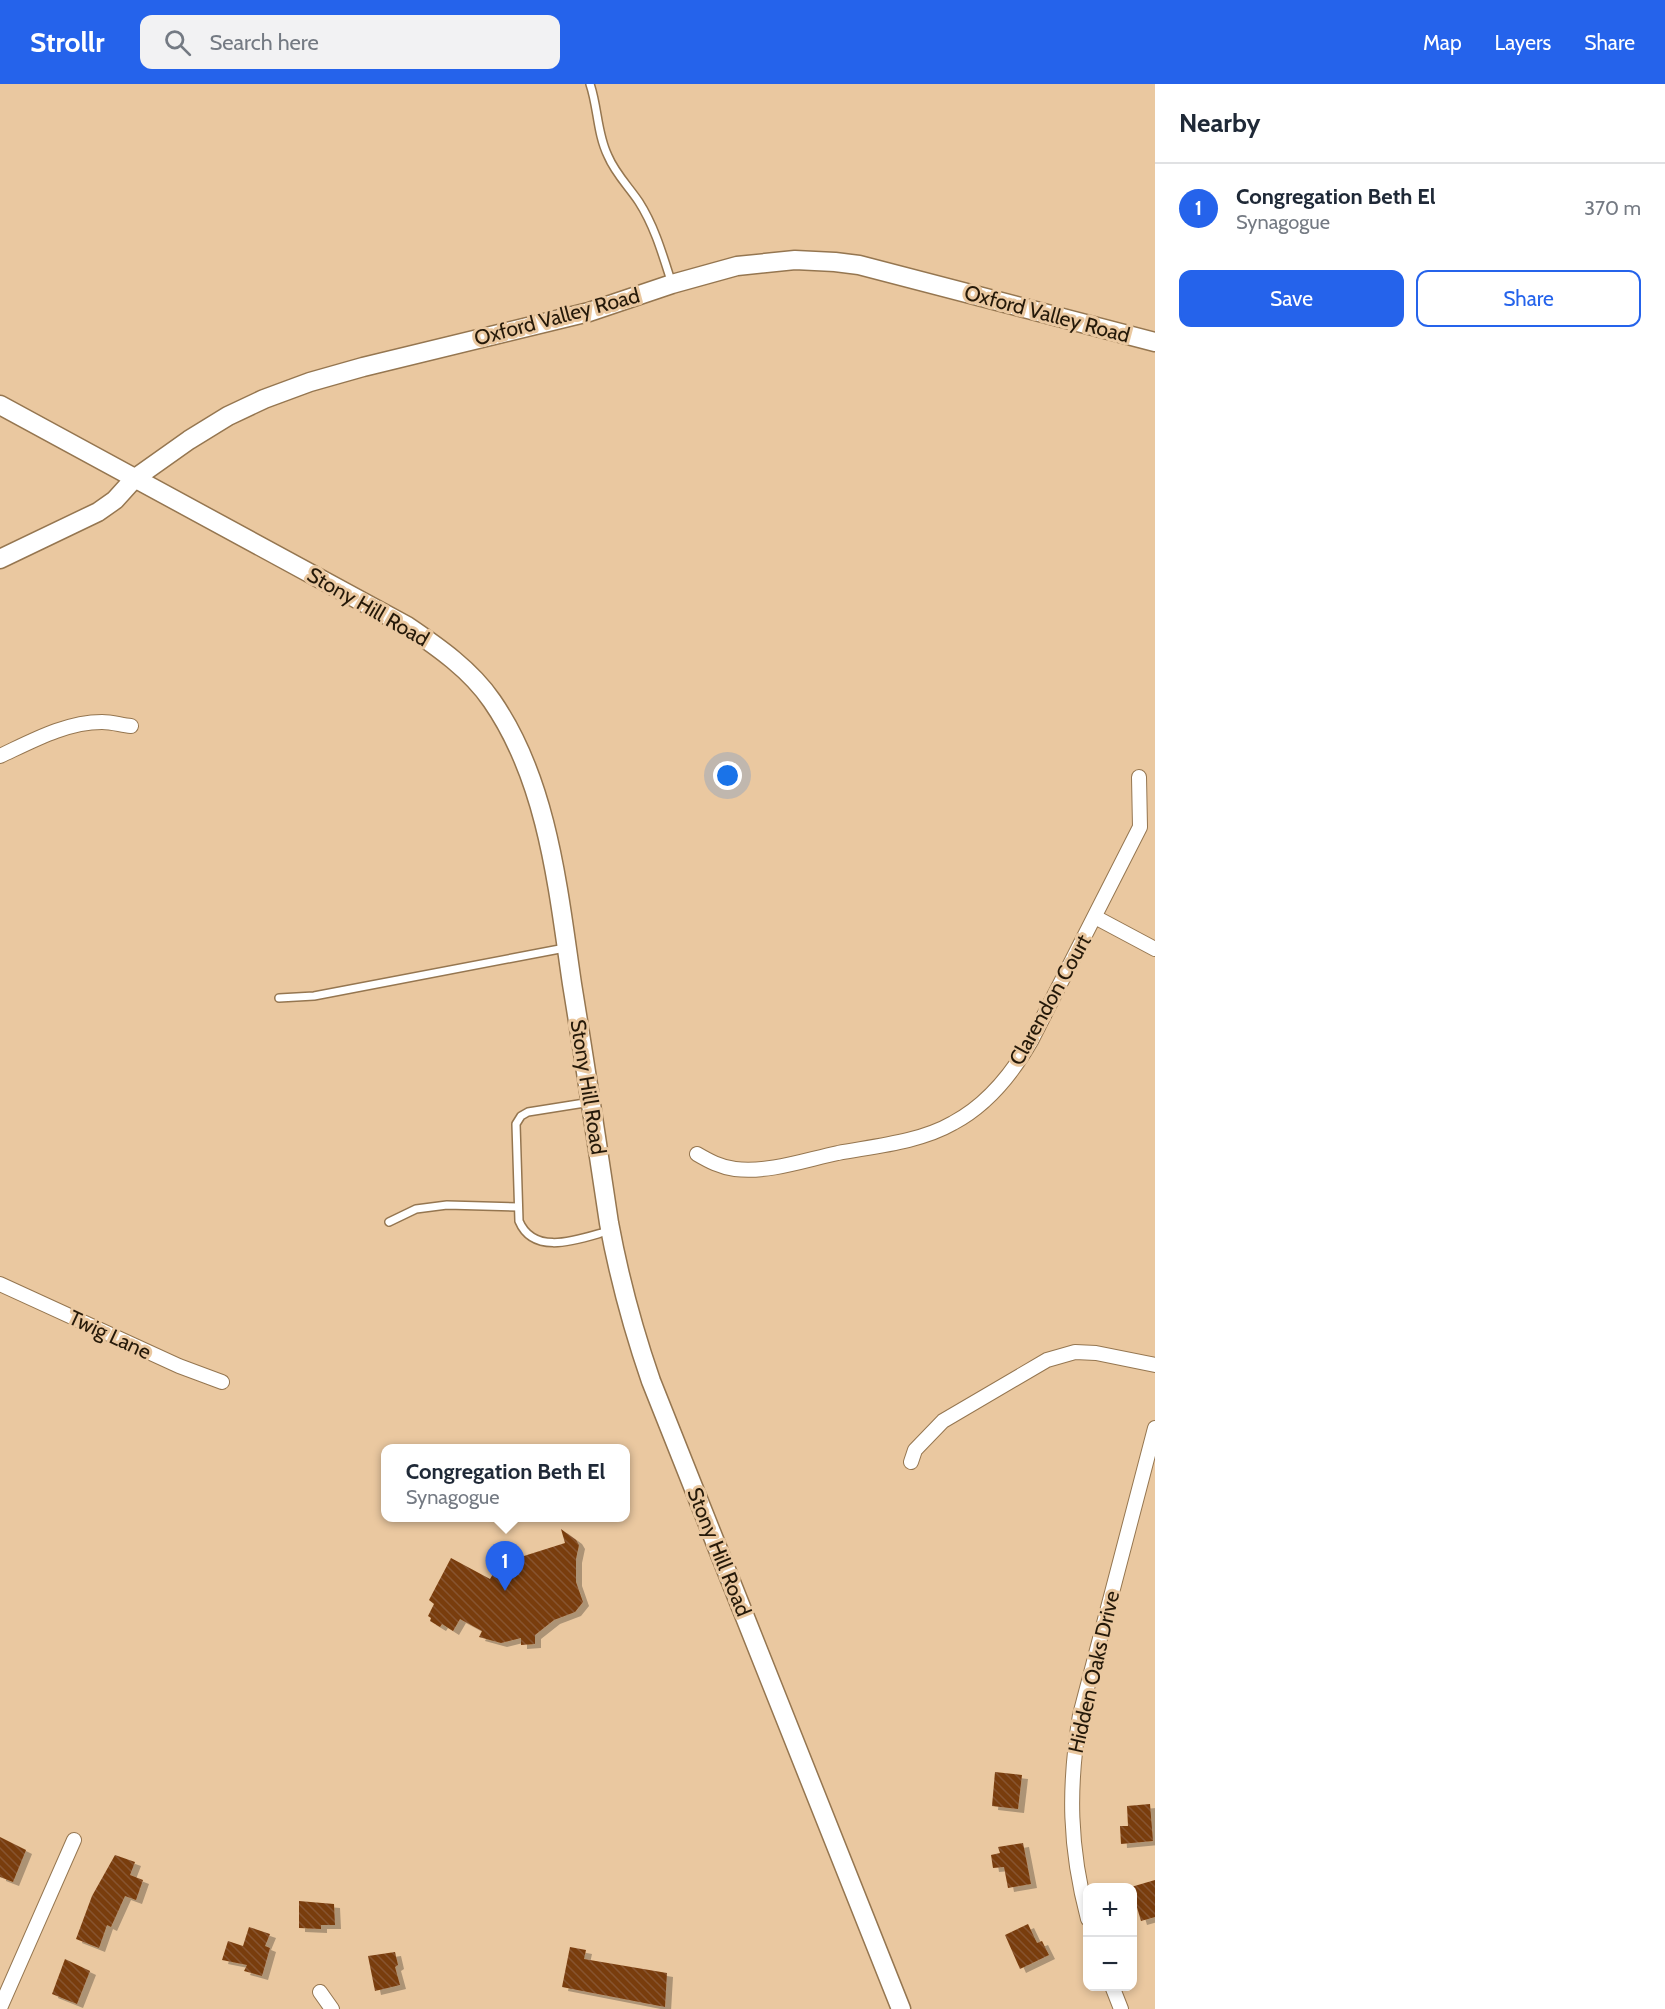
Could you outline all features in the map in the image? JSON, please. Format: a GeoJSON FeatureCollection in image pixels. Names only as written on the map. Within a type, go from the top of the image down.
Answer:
{"type":"FeatureCollection","features":[{"type":"Feature","properties":{"kind":"street","name":"Oxford Valley Road"},"geometry":{"type":"LineString","coordinates":[[0,559],[98,512],[115,500],[134,479],[180,446],[228,416],[283,392],[347,371],[589,312],[672,284],[754,262],[835,261],[882,271],[1155,342]]}},
{"type":"Feature","properties":{"kind":"street","name":"Stony Hill Road"},"geometry":{"type":"LineString","coordinates":[[0,405],[407,626],[444,652],[487,694],[511,733],[528,767],[536,791],[554,872],[611,1231],[623,1290],[651,1381],[901,2009]]}},
{"type":"Feature","properties":{"kind":"street"},"geometry":{"type":"LineString","coordinates":[[0,756],[57,730],[80,724],[105,722],[131,726]]}},
{"type":"Feature","properties":{"kind":"street","name":"Clarendon Court"},"geometry":{"type":"LineString","coordinates":[[697,1154],[714,1164],[735,1169],[763,1169],[914,1138],[953,1124],[996,1090],[1016,1066],[1140,827],[1139,777]]}},
{"type":"Feature","properties":{"kind":"street"},"geometry":{"type":"LineString","coordinates":[[1095,917],[1155,949]]}},
{"type":"Feature","properties":{"kind":"street","name":"Twig Lane"},"geometry":{"type":"LineString","coordinates":[[0,1284],[179,1366],[222,1382]]}},
{"type":"Feature","properties":{"kind":"street"},"geometry":{"type":"LineString","coordinates":[[911,1461],[915,1450],[944,1421],[1047,1360],[1075,1352],[1096,1353],[1155,1365]]}},
{"type":"Feature","properties":{"kind":"street","name":"Hidden Oaks Drive"},"geometry":{"type":"LineString","coordinates":[[1083,1897],[1074,1858],[1071,1815],[1074,1750],[1080,1715],[1155,1428]]}},
{"type":"Feature","properties":{"kind":"street"},"geometry":{"type":"LineString","coordinates":[[0,2008],[74,1840]]}},
{"type":"Feature","properties":{"kind":"street"},"geometry":{"type":"LineString","coordinates":[[1114,1991],[1121,2009]]}},
{"type":"Feature","properties":{"kind":"street"},"geometry":{"type":"LineString","coordinates":[[320,1992],[332,2009]]}},
{"type":"Feature","properties":{"kind":"lane"},"geometry":{"type":"LineString","coordinates":[[590,84],[596,100],[601,136],[608,158],[648,219],[672,284]]}},
{"type":"Feature","properties":{"kind":"lane"},"geometry":{"type":"LineString","coordinates":[[279,998],[314,996],[567,947]]}},
{"type":"Feature","properties":{"kind":"lane"},"geometry":{"type":"LineString","coordinates":[[591,1102],[528,1112],[521,1116],[516,1124],[519,1221],[524,1233],[541,1243],[575,1241],[611,1231]]}},
{"type":"Feature","properties":{"kind":"lane"},"geometry":{"type":"LineString","coordinates":[[389,1222],[416,1209],[447,1205],[518,1208]]}},
{"type":"Feature","properties":{"kind":"building"},"geometry":{"type":"Polygon","coordinates":[[[561,1529],[579,1545],[576,1559],[576,1582],[583,1602],[575,1612],[554,1620],[535,1635],[535,1644],[521,1645],[521,1638],[501,1643],[479,1637],[482,1631],[460,1619],[453,1631],[442,1624],[440,1627],[430,1621],[431,1618],[428,1616],[434,1604],[429,1600],[451,1558],[490,1579],[499,1564],[565,1543],[561,1529]]]}},
{"type":"Feature","properties":{"kind":"building"},"geometry":{"type":"Polygon","coordinates":[[[995,1772],[1022,1775],[1018,1809],[992,1806],[995,1772]]]}},
{"type":"Feature","properties":{"kind":"building"},"geometry":{"type":"Polygon","coordinates":[[[1150,1804],[1153,1841],[1121,1844],[1120,1826],[1128,1826],[1127,1806],[1150,1804]]]}},
{"type":"Feature","properties":{"kind":"building"},"geometry":{"type":"Polygon","coordinates":[[[0,1837],[26,1850],[13,1882],[0,1877],[0,1837]]]}},
{"type":"Feature","properties":{"kind":"building"},"geometry":{"type":"Polygon","coordinates":[[[1023,1843],[1031,1884],[1008,1888],[1004,1867],[993,1868],[991,1855],[1000,1853],[998,1847],[1023,1843]]]}},
{"type":"Feature","properties":{"kind":"building"},"geometry":{"type":"Polygon","coordinates":[[[115,1855],[135,1862],[130,1875],[143,1880],[136,1900],[125,1896],[111,1927],[107,1925],[99,1948],[76,1939],[92,1896],[115,1855]]]}},
{"type":"Feature","properties":{"kind":"building"},"geometry":{"type":"Polygon","coordinates":[[[1155,1880],[1155,1917],[1141,1921],[1137,1907],[1137,1885],[1155,1880]]]}},
{"type":"Feature","properties":{"kind":"building"},"geometry":{"type":"Polygon","coordinates":[[[299,1901],[334,1904],[335,1925],[321,1925],[321,1929],[299,1928],[299,1901]]]}},
{"type":"Feature","properties":{"kind":"building"},"geometry":{"type":"Polygon","coordinates":[[[1028,1924],[1037,1943],[1042,1941],[1049,1955],[1020,1969],[1005,1935],[1028,1924]]]}},
{"type":"Feature","properties":{"kind":"building"},"geometry":{"type":"Polygon","coordinates":[[[249,1927],[270,1934],[265,1946],[270,1948],[262,1976],[244,1971],[247,1965],[222,1960],[228,1941],[243,1946],[249,1927]]]}},
{"type":"Feature","properties":{"kind":"building"},"geometry":{"type":"Polygon","coordinates":[[[570,1947],[586,1950],[584,1959],[667,1973],[665,2007],[562,1987],[570,1947]]]}},
{"type":"Feature","properties":{"kind":"building"},"geometry":{"type":"Polygon","coordinates":[[[395,1952],[398,1965],[395,1967],[400,1985],[375,1991],[368,1956],[395,1952]]]}},
{"type":"Feature","properties":{"kind":"building"},"geometry":{"type":"Polygon","coordinates":[[[65,1959],[90,1971],[77,2004],[52,1994],[65,1959]]]}},
{"type":"Feature","properties":{"kind":"place","name":"Congregation Beth El"},"geometry":{"type":"Point","coordinates":[505,1591]}}]}
